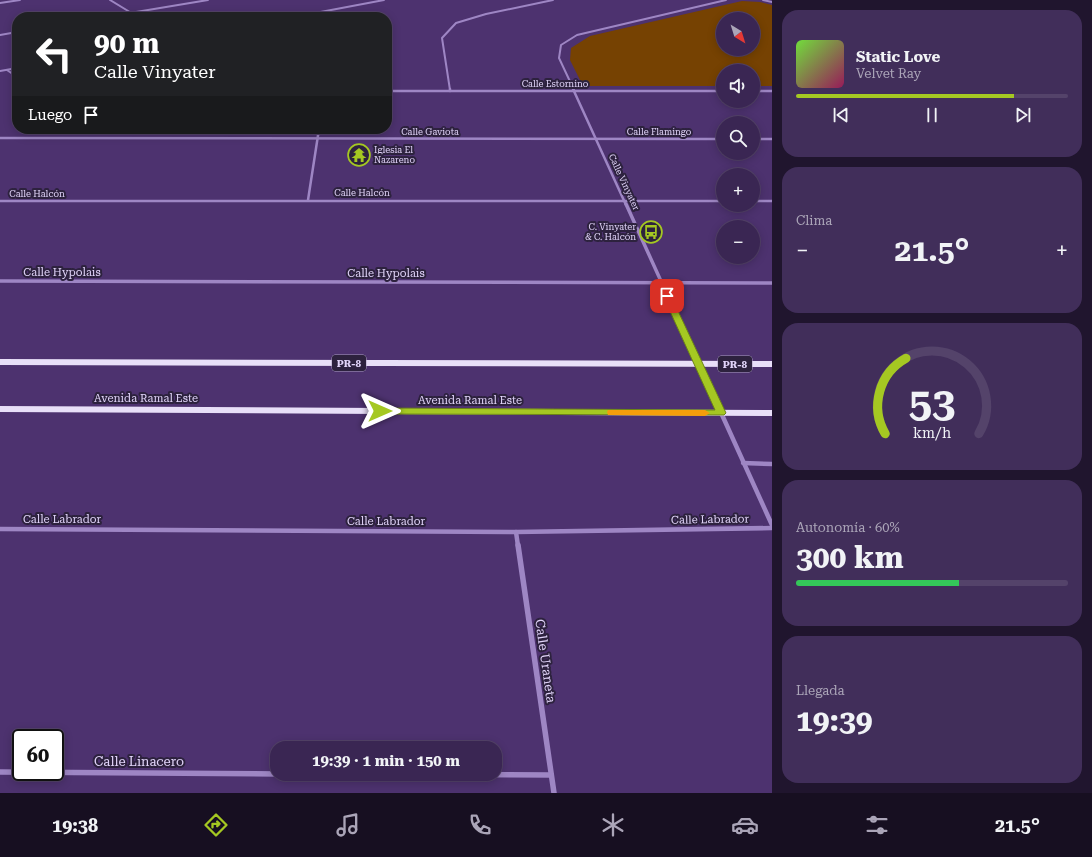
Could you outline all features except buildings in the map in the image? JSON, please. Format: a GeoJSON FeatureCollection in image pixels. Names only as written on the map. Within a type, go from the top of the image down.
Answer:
{"type":"FeatureCollection","features":[{"type":"Feature","properties":{"kind":"main road","name":"PR-8"},"geometry":{"type":"LineString","coordinates":[[0,362],[772,364]]}},
{"type":"Feature","properties":{"kind":"main road","name":"Avenida Ramal Este"},"geometry":{"type":"LineString","coordinates":[[0,409],[772,413]]}},
{"type":"Feature","properties":{"kind":"street"},"geometry":{"type":"LineString","coordinates":[[0,3],[20,0]]}},
{"type":"Feature","properties":{"kind":"street"},"geometry":{"type":"LineString","coordinates":[[110,0],[129,12]]}},
{"type":"Feature","properties":{"kind":"street"},"geometry":{"type":"LineString","coordinates":[[137,12],[208,0]]}},
{"type":"Feature","properties":{"kind":"street"},"geometry":{"type":"LineString","coordinates":[[322,12],[384,0]]}},
{"type":"Feature","properties":{"kind":"street"},"geometry":{"type":"LineString","coordinates":[[450,91],[442,38],[456,23],[486,14],[553,0]]}},
{"type":"Feature","properties":{"kind":"street","name":"Calle Vinyater"},"geometry":{"type":"LineString","coordinates":[[726,0],[577,35],[561,44],[558,58],[772,527]]}},
{"type":"Feature","properties":{"kind":"street"},"geometry":{"type":"LineString","coordinates":[[763,0],[772,2]]}},
{"type":"Feature","properties":{"kind":"street"},"geometry":{"type":"LineString","coordinates":[[0,35],[12,33]]}},
{"type":"Feature","properties":{"kind":"street"},"geometry":{"type":"LineString","coordinates":[[0,71],[12,69]]}},
{"type":"Feature","properties":{"kind":"street"},"geometry":{"type":"LineString","coordinates":[[7,70],[12,74]]}},
{"type":"Feature","properties":{"kind":"street","name":"Calle Estornino"},"geometry":{"type":"LineString","coordinates":[[392,91],[716,91]]}},
{"type":"Feature","properties":{"kind":"street"},"geometry":{"type":"LineString","coordinates":[[760,91],[772,91]]}},
{"type":"Feature","properties":{"kind":"street"},"geometry":{"type":"LineString","coordinates":[[308,200],[319,134]]}},
{"type":"Feature","properties":{"kind":"street","name":"Calle Gaviota"},"geometry":{"type":"LineString","coordinates":[[0,138],[595,139]]}},
{"type":"Feature","properties":{"kind":"street","name":"Calle Flamingo"},"geometry":{"type":"LineString","coordinates":[[595,139],[716,139]]}},
{"type":"Feature","properties":{"kind":"street"},"geometry":{"type":"LineString","coordinates":[[760,139],[772,139]]}},
{"type":"Feature","properties":{"kind":"street","name":"Calle Halcón"},"geometry":{"type":"LineString","coordinates":[[0,201],[716,201]]}},
{"type":"Feature","properties":{"kind":"street"},"geometry":{"type":"LineString","coordinates":[[760,201],[772,201]]}},
{"type":"Feature","properties":{"kind":"street","name":"Calle Hypolais"},"geometry":{"type":"LineString","coordinates":[[0,281],[772,283]]}},
{"type":"Feature","properties":{"kind":"street"},"geometry":{"type":"LineString","coordinates":[[743,463],[772,464]]}},
{"type":"Feature","properties":{"kind":"street","name":"Calle Labrador"},"geometry":{"type":"LineString","coordinates":[[0,529],[516,532],[772,527]]}},
{"type":"Feature","properties":{"kind":"street","name":"Calle Uraneta"},"geometry":{"type":"LineString","coordinates":[[516,532],[554,793]]}},
{"type":"Feature","properties":{"kind":"street","name":"Calle Linacero"},"geometry":{"type":"LineString","coordinates":[[0,772],[270,774]]}},
{"type":"Feature","properties":{"kind":"street"},"geometry":{"type":"LineString","coordinates":[[502,775],[551,775]]}},
{"type":"Feature","properties":{"kind":"shaded area"},"geometry":{"type":"Polygon","coordinates":[[[742,1],[760,2],[772,5],[772,86],[760,86],[760,64],[716,64],[716,86],[583,86],[570,60],[571,48],[590,36],[742,1]]]}},
{"type":"Feature","properties":{"kind":"slow traffic"},"geometry":{"type":"LineString","coordinates":[[611,412],[705,413]]}},
{"type":"Feature","properties":{"kind":"place","name":"Iglesia El Nazareno"},"geometry":{"type":"Point","coordinates":[359,155]}},
{"type":"Feature","properties":{"kind":"place","name":"C. Vinyater & C. Halcón"},"geometry":{"type":"Point","coordinates":[651,232]}},
{"type":"Feature","properties":{"kind":"route"},"geometry":{"type":"LineString","coordinates":[[380,411],[721,413],[667,296]]}}]}
